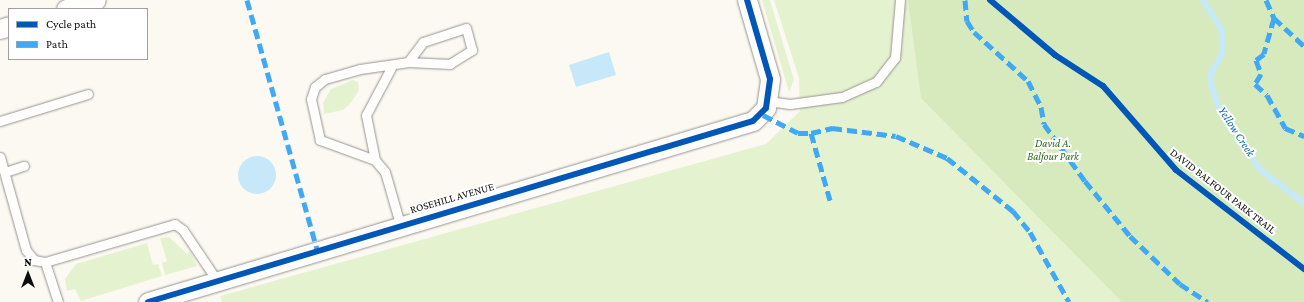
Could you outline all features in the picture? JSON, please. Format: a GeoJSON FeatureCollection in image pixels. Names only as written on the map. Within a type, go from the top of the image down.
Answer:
{"type":"FeatureCollection","features":[{"type":"Feature","properties":{"kind":"street"},"geometry":{"type":"LineString","coordinates":[[69,8],[96,0]]}},
{"type":"Feature","properties":{"kind":"street"},"geometry":{"type":"LineString","coordinates":[[748,0],[769,71],[766,108]]}},
{"type":"Feature","properties":{"kind":"street","name":"ROSEHILL AVENUE"},"geometry":{"type":"LineString","coordinates":[[148,302],[218,282],[400,224],[747,123],[766,108]]}},
{"type":"Feature","properties":{"kind":"lane"},"geometry":{"type":"LineString","coordinates":[[766,108],[842,97],[876,82],[895,58],[900,0]]}},
{"type":"Feature","properties":{"kind":"lane"},"geometry":{"type":"LineString","coordinates":[[375,160],[320,140],[311,99],[314,87],[325,79],[360,69],[391,68],[408,62],[450,64],[472,50],[466,28],[423,42],[408,62]]}},
{"type":"Feature","properties":{"kind":"lane"},"geometry":{"type":"LineString","coordinates":[[391,68],[366,115],[375,160],[385,172],[400,224]]}},
{"type":"Feature","properties":{"kind":"lane"},"geometry":{"type":"LineString","coordinates":[[0,121],[88,94]]}},
{"type":"Feature","properties":{"kind":"lane"},"geometry":{"type":"LineString","coordinates":[[0,157],[26,250],[34,260],[45,262],[175,224],[218,282]]}},
{"type":"Feature","properties":{"kind":"lane"},"geometry":{"type":"LineString","coordinates":[[4,172],[24,166]]}},
{"type":"Feature","properties":{"kind":"lane"},"geometry":{"type":"LineString","coordinates":[[45,262],[58,302]]}},
{"type":"Feature","properties":{"kind":"green space"},"geometry":{"type":"Polygon","coordinates":[[[762,0],[770,0],[794,80],[789,92],[762,0]]]}},
{"type":"Feature","properties":{"kind":"green space","name":"David A. Balfour Park"},"geometry":{"type":"Polygon","coordinates":[[[774,0],[1304,0],[1304,302],[222,302],[220,296],[766,144],[800,111],[799,78],[774,0]]]}},
{"type":"Feature","properties":{"kind":"green space"},"geometry":{"type":"Polygon","coordinates":[[[908,0],[1304,0],[1304,302],[1122,302],[921,98],[908,0]]]}},
{"type":"Feature","properties":{"kind":"green space"},"geometry":{"type":"Polygon","coordinates":[[[353,80],[358,82],[359,90],[350,104],[343,110],[324,114],[323,103],[331,89],[353,80]]]}},
{"type":"Feature","properties":{"kind":"green space"},"geometry":{"type":"Polygon","coordinates":[[[169,237],[187,254],[190,251],[197,266],[165,275],[162,263],[167,261],[160,238],[169,237]]]}},
{"type":"Feature","properties":{"kind":"green space"},"geometry":{"type":"Polygon","coordinates":[[[147,243],[153,265],[158,264],[162,276],[81,301],[75,289],[67,291],[65,279],[76,264],[147,243]]]}},
{"type":"Feature","properties":{"kind":"water"},"geometry":{"type":"Polygon","coordinates":[[[609,52],[616,75],[576,87],[569,65],[609,52]]]}},
{"type":"Feature","properties":{"kind":"water"},"geometry":{"type":"Polygon","coordinates":[[[253,156],[261,156],[271,161],[275,168],[275,182],[271,189],[261,194],[253,194],[243,189],[241,186],[238,179],[238,171],[243,161],[246,159],[253,156]]]}},
{"type":"Feature","properties":{"kind":"waterway","name":"Yellow Creek"},"geometry":{"type":"LineString","coordinates":[[1203,0],[1222,29],[1223,54],[1212,72],[1211,84],[1220,110],[1261,170],[1304,203]]}},
{"type":"Feature","properties":{"kind":"marked path"},"geometry":{"type":"LineString","coordinates":[[247,0],[317,249]]}},
{"type":"Feature","properties":{"kind":"marked path"},"geometry":{"type":"LineString","coordinates":[[965,0],[967,21],[974,32],[1028,81],[1041,107],[1044,124],[1085,181],[1130,236],[1180,284],[1208,302]]}},
{"type":"Feature","properties":{"kind":"marked path"},"geometry":{"type":"LineString","coordinates":[[1266,0],[1274,18],[1304,46]]}},
{"type":"Feature","properties":{"kind":"marked path"},"geometry":{"type":"LineString","coordinates":[[1274,18],[1264,54],[1256,60],[1261,74],[1255,84],[1267,95],[1285,128],[1304,136]]}},
{"type":"Feature","properties":{"kind":"marked path"},"geometry":{"type":"LineString","coordinates":[[763,115],[798,133],[811,133],[830,200]]}},
{"type":"Feature","properties":{"kind":"marked path"},"geometry":{"type":"LineString","coordinates":[[811,133],[832,128],[896,136],[947,158],[1013,211],[1030,232],[1069,302]]}},
{"type":"Feature","properties":{"kind":"cycle path"},"geometry":{"type":"LineString","coordinates":[[148,302],[753,121],[766,108],[770,79],[747,0]]}},
{"type":"Feature","properties":{"kind":"cycle path","name":"DAVID BALFOUR PARK TRAIL"},"geometry":{"type":"LineString","coordinates":[[990,0],[1055,55],[1103,86],[1176,170],[1304,269]]}}]}
